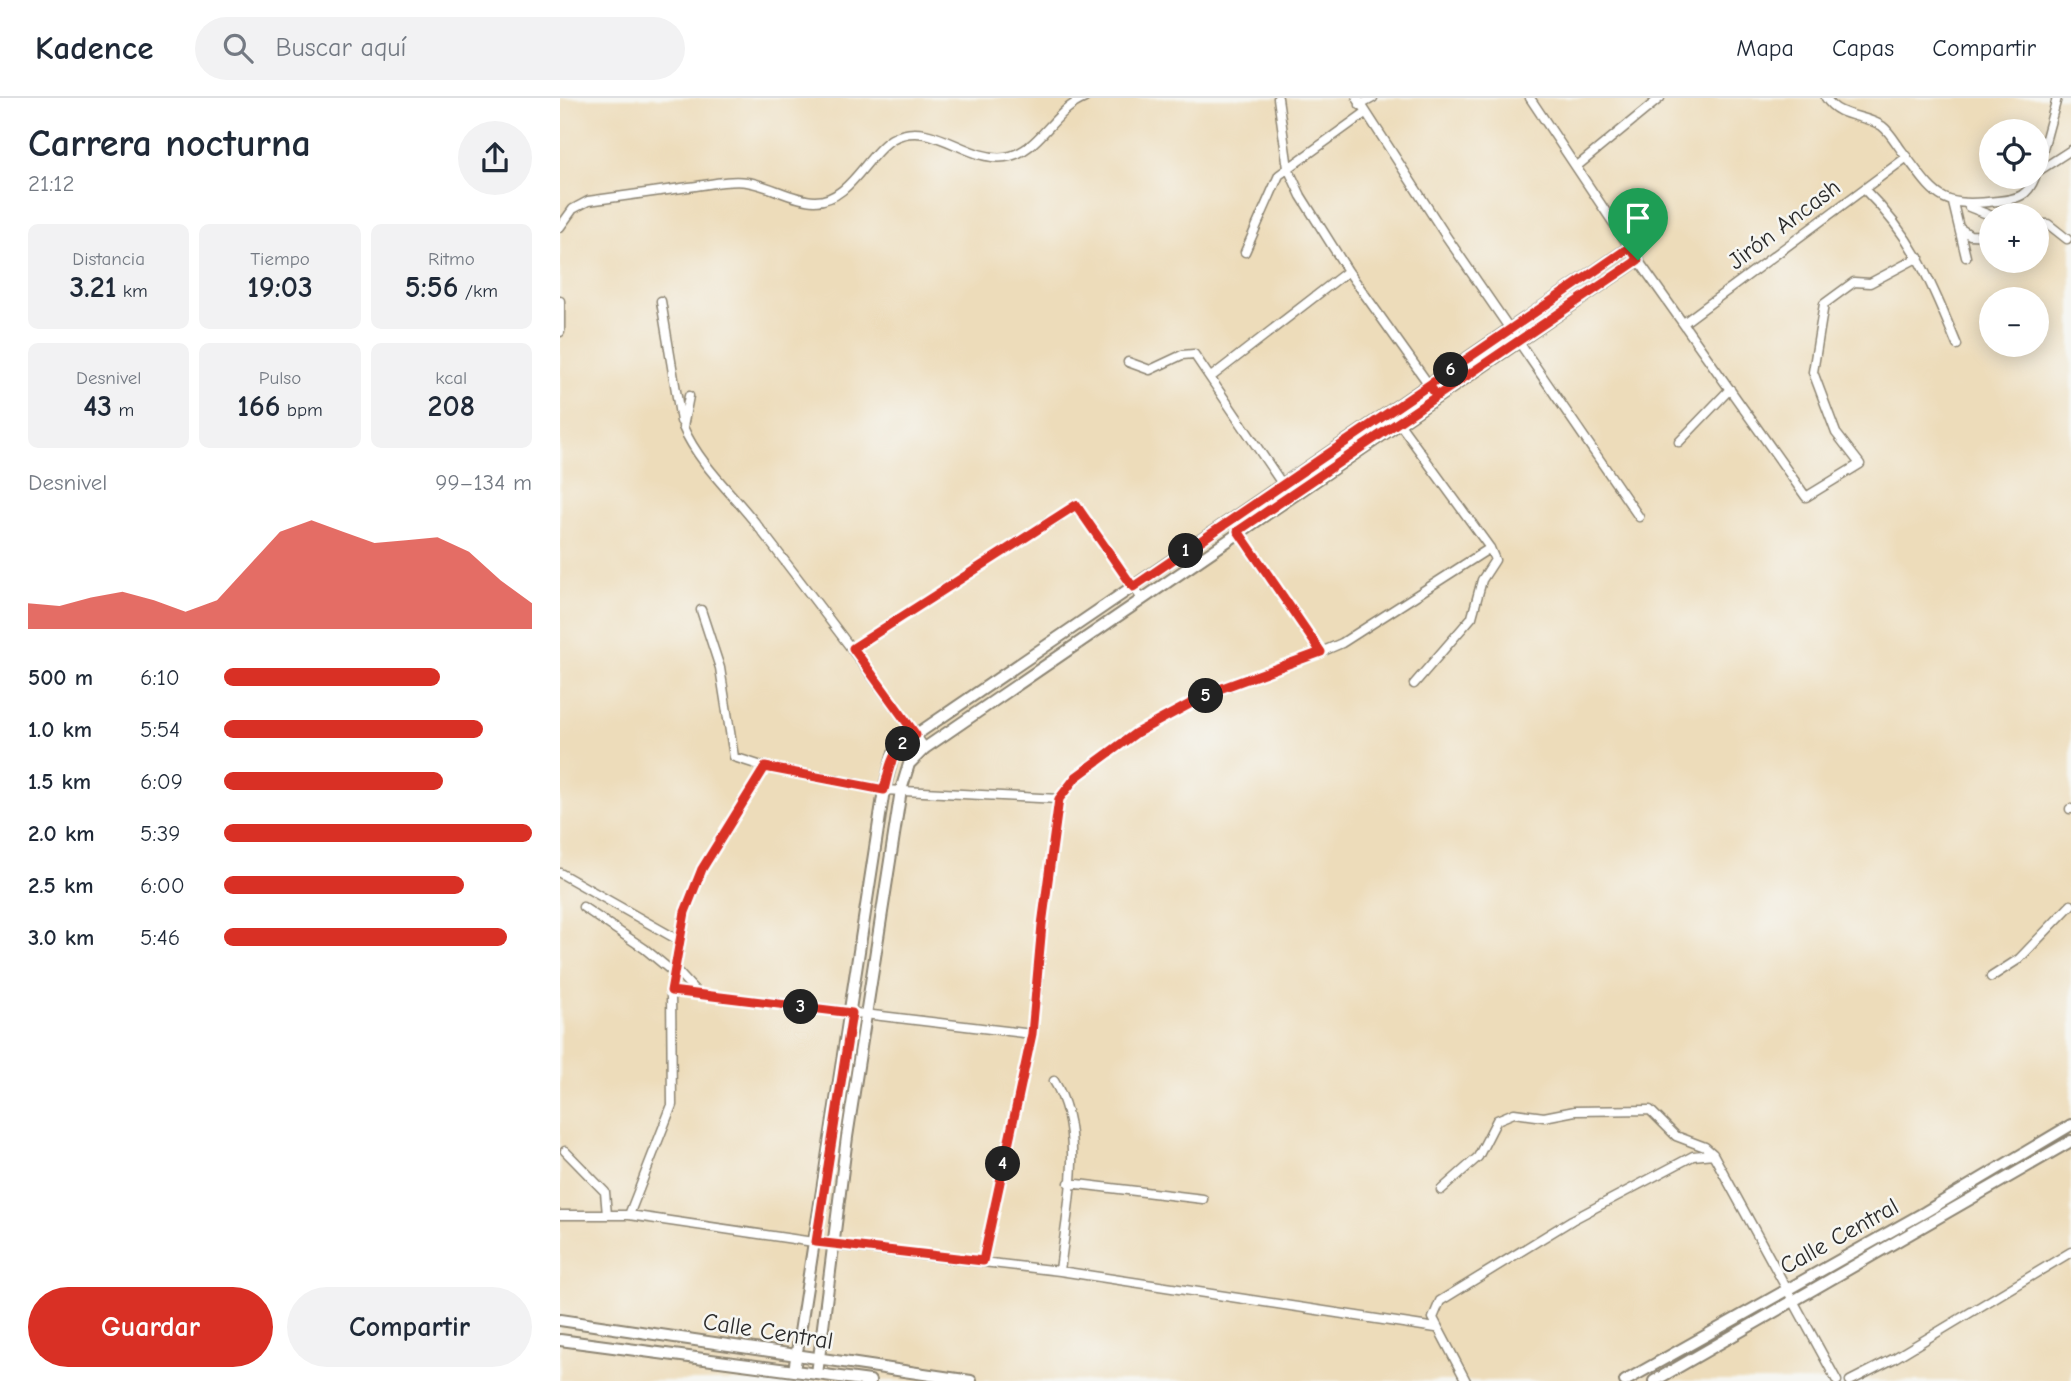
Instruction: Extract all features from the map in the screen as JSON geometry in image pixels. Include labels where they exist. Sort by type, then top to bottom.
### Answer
[{"type":"street","points":[[560,227],[573,209],[589,201],[708,184],[745,181],[814,201],[830,197],[846,186],[892,140],[905,135],[923,133],[967,151],[1006,157],[1027,149],[1048,124],[1085,98]]},
{"type":"street","points":[[1278,98],[1288,168],[1301,196],[1348,271],[1437,396]]},
{"type":"street","points":[[1245,252],[1273,184],[1361,105],[1373,98]]},
{"type":"street","points":[[1530,98],[1638,260],[1685,322],[1803,496],[1809,496],[1859,468],[1859,460],[1836,433],[1813,372],[1824,304],[1854,282],[1870,283],[1919,257]]},
{"type":"street","points":[[1576,167],[1660,98]]},
{"type":"street","points":[[1826,98],[1831,107],[1885,128],[1938,195],[1979,211]]},
{"type":"street","points":[[2049,127],[2057,98]]},
{"type":"street","points":[[1361,105],[1517,342],[1639,517]]},
{"type":"street","points":[[2049,164],[2071,150]]},
{"type":"street","name":"Jirón Ancash","points":[[1685,322],[1907,157]]},
{"type":"street","points":[[1864,189],[1890,214],[1919,257],[1957,345]]},
{"type":"street","points":[[1958,204],[2019,198],[2029,189]]},
{"type":"street","points":[[1958,204],[1966,257]]},
{"type":"street","points":[[2049,225],[2067,239]]},
{"type":"street","points":[[1961,229],[1970,235],[1979,235]]},
{"type":"street","points":[[793,1376],[852,1013],[884,790],[893,755],[898,747],[1630,247]]},
{"type":"street","points":[[817,1374],[865,1014],[901,790],[909,764],[925,748],[1238,531],[1638,260]]},
{"type":"street","points":[[1211,377],[1348,271]]},
{"type":"street","points":[[661,300],[683,427],[697,453],[733,494],[853,648],[925,748]]},
{"type":"street","points":[[560,302],[560,332]]},
{"type":"street","points":[[1128,362],[1150,370],[1189,353],[1199,359],[1291,497]]},
{"type":"street","points":[[1679,442],[1730,388]]},
{"type":"street","points":[[683,427],[689,396]]},
{"type":"street","points":[[1399,423],[1490,548],[1495,561],[1482,580],[1472,617],[1414,684]]},
{"type":"street","points":[[853,648],[1076,505],[1142,599]]},
{"type":"street","points":[[1238,531],[1321,652]]},
{"type":"street","points":[[983,1261],[1032,1034],[1042,925],[1059,799],[1076,777],[1136,733],[1214,691],[1342,643],[1490,548]]},
{"type":"street","points":[[701,610],[722,678],[734,757],[765,767],[884,790],[1059,799]]},
{"type":"street","points":[[629,1215],[672,1105],[671,991],[685,912],[702,869],[765,767]]},
{"type":"street","points":[[560,873],[680,941]]},
{"type":"street","points":[[1991,977],[2020,959],[2071,905]]},
{"type":"street","points":[[583,907],[645,949],[698,994]]},
{"type":"street","points":[[671,991],[1032,1034]]},
{"type":"street","points":[[1054,1082],[1066,1100],[1072,1129],[1060,1271]]},
{"type":"street","points":[[1441,1189],[1478,1157],[1497,1120],[1514,1113],[1544,1116],[1575,1111],[1650,1110],[1676,1136],[1705,1147],[1713,1154],[1837,1381]]},
{"type":"street","name":"Calle Central","points":[[1625,1381],[2071,1125]]},
{"type":"street","name":"Calle Central","points":[[1654,1381],[2071,1141]]},
{"type":"street","points":[[565,1151],[571,1161],[605,1192],[607,1215]]},
{"type":"street","points":[[1466,1381],[1436,1328],[1434,1310],[1440,1301],[1508,1257],[1693,1156],[1713,1154]]},
{"type":"street","points":[[1069,1183],[1203,1199]]},
{"type":"street","points":[[560,1215],[629,1215],[834,1245],[1060,1271],[1436,1328]]},
{"type":"street","points":[[1850,1381],[1893,1359],[2071,1252]]},
{"type":"street","name":"Calle Central","points":[[560,1320],[971,1381]]},
{"type":"street","name":"Calle Central","points":[[560,1340],[705,1357],[793,1376],[817,1374],[870,1381]]},
{"type":"street","points":[[705,1357],[707,1343]]},
{"type":"route","points":[[1638,260],[1437,396],[1429,385],[1133,587],[1076,505],[853,648],[916,735],[898,747],[893,755],[884,790],[765,767],[702,869],[685,912],[671,991],[852,1013],[816,1242],[983,1261],[1032,1034],[1042,925],[1059,799],[1076,777],[1136,733],[1214,691],[1260,677],[1321,652],[1238,531],[1437,396],[1429,385],[1630,247],[1638,260]]}]
